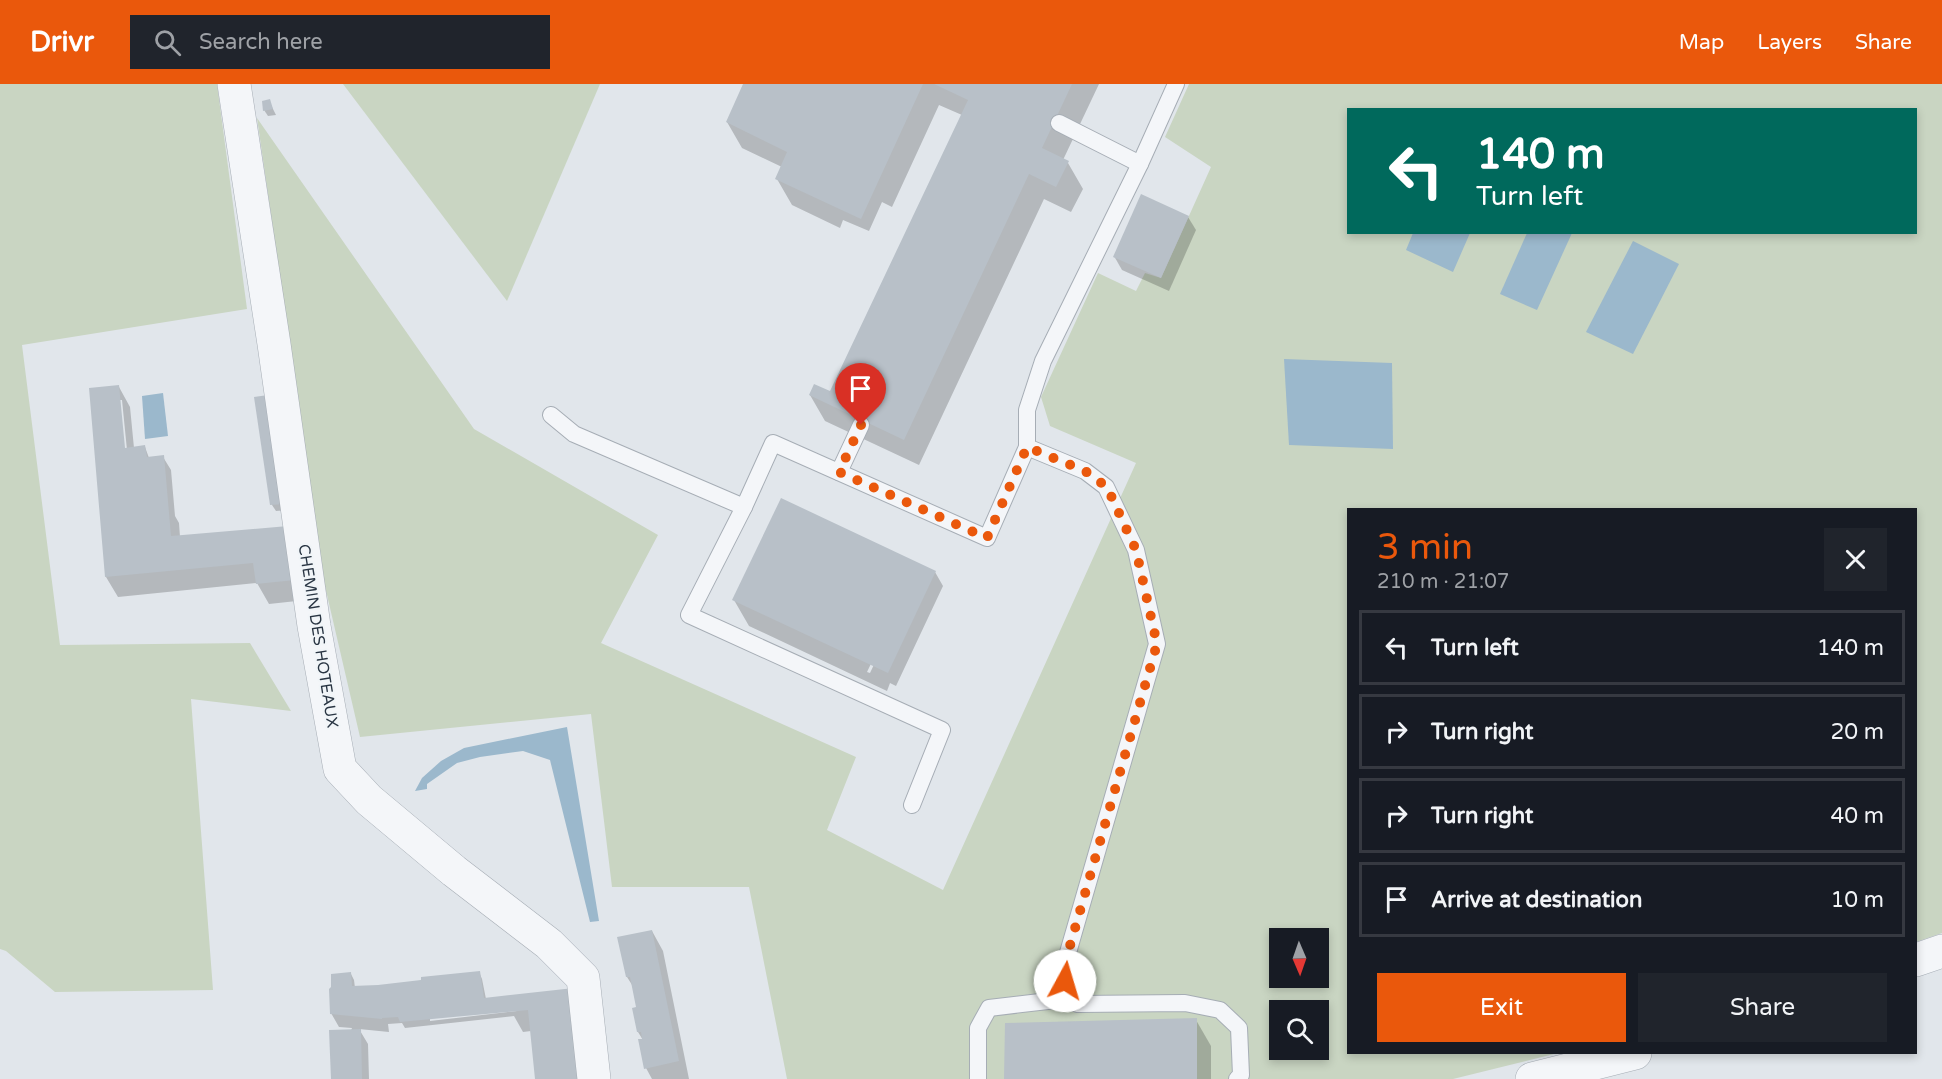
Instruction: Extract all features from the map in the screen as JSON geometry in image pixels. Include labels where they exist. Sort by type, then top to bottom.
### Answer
[{"type":"street","name":"CHEMIN DES HOTEAUX","points":[[234,84],[314,626],[340,769],[369,800],[454,871],[549,944],[583,978],[594,1079]]},
{"type":"street","points":[[1917,960],[1942,951]]},
{"type":"street","points":[[1532,1079],[1631,1054]]},
{"type":"lane","points":[[912,805],[942,730],[689,615],[744,507],[773,443],[987,538],[1027,447],[1027,410],[1043,361],[1140,164],[1176,84]]},
{"type":"lane","points":[[1059,123],[1140,164]]},
{"type":"lane","points":[[551,415],[574,434],[744,507]]},
{"type":"lane","points":[[839,472],[861,425]]},
{"type":"lane","points":[[1027,447],[1085,471],[1107,487],[1136,550],[1157,644],[1065,963],[1065,999]]},
{"type":"lane","points":[[978,1079],[978,1028],[988,1008],[1065,999],[1078,1004],[1185,1003],[1220,1010],[1239,1028],[1241,1075],[1237,1079]]},
{"type":"green space","points":[[0,84],[217,84],[247,309],[22,345],[60,645],[250,643],[291,711],[191,699],[213,990],[55,992],[6,951],[0,949]]},
{"type":"green space","points":[[343,84],[600,84],[507,301]]},
{"type":"green space","points":[[1189,84],[1942,84],[1942,933],[1917,942],[1917,508],[1347,508],[1347,1054],[1554,1054],[1453,1079],[787,1079],[749,887],[612,887],[591,714],[360,737],[324,582],[257,118],[474,429],[658,535],[601,643],[856,757],[827,830],[943,890],[1136,463],[1050,426],[1041,397],[1098,273],[1136,291],[1145,273],[1161,278],[1211,167],[1165,137]]},
{"type":"water","points":[[1412,234],[1470,234],[1453,272],[1406,250]]},
{"type":"water","points":[[1527,234],[1572,234],[1537,310],[1500,294]]},
{"type":"water","points":[[1633,241],[1679,264],[1633,354],[1586,332]]},
{"type":"water","points":[[1284,359],[1392,363],[1393,449],[1289,445]]},
{"type":"water","points":[[163,393],[168,436],[145,439],[142,396]]},
{"type":"water","points":[[567,727],[599,921],[590,922],[550,760],[523,751],[480,757],[457,763],[427,784],[427,789],[415,791],[422,778],[441,761],[464,748]]},
{"type":"building","points":[[743,84],[923,84],[861,219],[775,179],[787,152],[726,122]]},
{"type":"building","points":[[934,84],[1072,84],[1042,148],[1069,161],[1056,187],[1029,174],[904,440],[809,395],[814,384],[830,391],[968,100]]},
{"type":"building","points":[[270,99],[273,109],[263,111],[262,101]]},
{"type":"building","points":[[1141,194],[1189,216],[1161,278],[1113,257]]},
{"type":"building","points":[[119,385],[125,448],[145,445],[147,457],[164,455],[171,536],[288,526],[295,580],[256,584],[253,563],[105,577],[89,388]]},
{"type":"building","points":[[268,395],[285,504],[270,505],[254,397]]},
{"type":"building","points":[[781,498],[936,571],[888,673],[732,600]]},
{"type":"building","points":[[652,930],[679,1061],[644,1069],[638,1039],[642,1039],[641,1032],[637,1032],[632,1008],[636,1007],[630,977],[626,977],[617,937]]},
{"type":"building","points":[[480,971],[484,998],[574,988],[582,1079],[535,1079],[528,1010],[400,1022],[398,1017],[382,1019],[330,1014],[331,974],[351,972],[352,986],[421,980],[421,977]]},
{"type":"building","points":[[1197,1018],[1197,1079],[1004,1079],[1005,1023]]},
{"type":"building","points":[[361,1029],[362,1079],[331,1079],[329,1030]]},
{"type":"route","points":[[861,425],[839,472],[987,538],[1027,447],[1085,471],[1107,487],[1136,550],[1157,644],[1065,963],[1065,981]]}]
